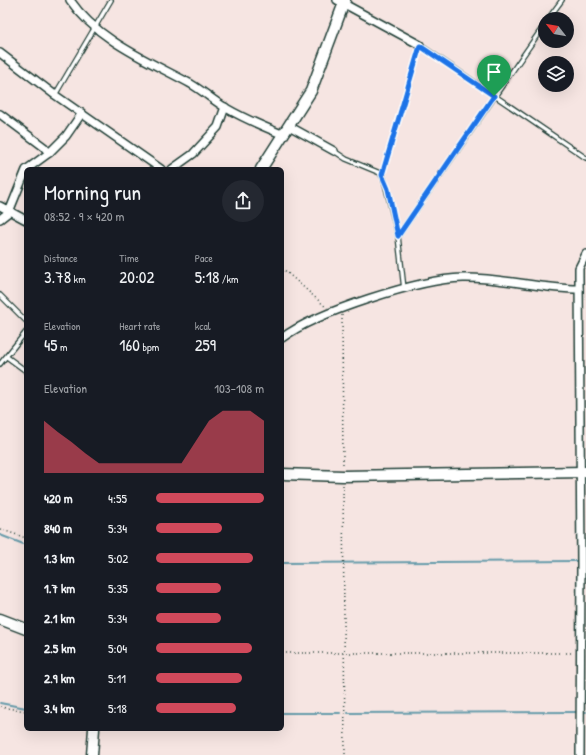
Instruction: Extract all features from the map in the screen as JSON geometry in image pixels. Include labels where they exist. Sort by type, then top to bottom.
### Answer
[{"type":"street","points":[[70,0],[82,15],[96,27],[144,60],[190,84],[250,122],[286,130],[334,151]]},
{"type":"street","points":[[262,167],[311,91],[342,1],[420,46]]},
{"type":"street","points":[[0,52],[55,95],[159,167]]},
{"type":"street","points":[[175,167],[193,154],[218,127],[225,107]]},
{"type":"street","points":[[29,167],[49,153],[66,136],[82,113]]},
{"type":"street","points":[[0,114],[44,147],[49,153]]},
{"type":"street","points":[[0,219],[9,212],[24,174]]},
{"type":"street","points":[[0,206],[24,219]]},
{"type":"street","points":[[580,755],[583,472],[582,288],[579,268],[586,254]]},
{"type":"street","points":[[284,337],[307,323],[331,313],[404,289],[435,281],[462,278],[485,279],[582,288]]},
{"type":"street","points":[[284,474],[343,476],[583,472]]},
{"type":"street","points":[[0,619],[24,628]]},
{"type":"street","points":[[92,755],[94,731]]},
{"type":"lane","points":[[55,95],[111,0]]},
{"type":"lane","points":[[553,12],[562,0]]},
{"type":"lane","points":[[398,236],[538,34]]},
{"type":"lane","points":[[420,46],[586,158]]},
{"type":"lane","points":[[334,151],[346,159],[382,175],[388,189],[398,236],[404,289]]},
{"type":"lane","points":[[0,295],[24,319]]},
{"type":"lane","points":[[0,364],[24,335]]},
{"type":"lane","points":[[7,357],[24,370]]},
{"type":"path","points":[[382,175],[420,46]]},
{"type":"path","points":[[284,270],[322,303],[331,313]]},
{"type":"path","points":[[341,310],[345,755]]},
{"type":"path","points":[[0,529],[24,537]]},
{"type":"path","points":[[284,653],[580,652]]},
{"type":"path","points":[[0,708],[24,711]]},
{"type":"waterway","points":[[0,535],[24,544]]},
{"type":"waterway","points":[[284,563],[579,561]]},
{"type":"waterway","points":[[0,703],[24,708]]},
{"type":"waterway","points":[[348,713],[586,712]]},
{"type":"waterway","points":[[284,713],[340,713]]},
{"type":"route","points":[[420,46],[494,96],[398,236],[388,189],[382,175],[420,46]]}]
